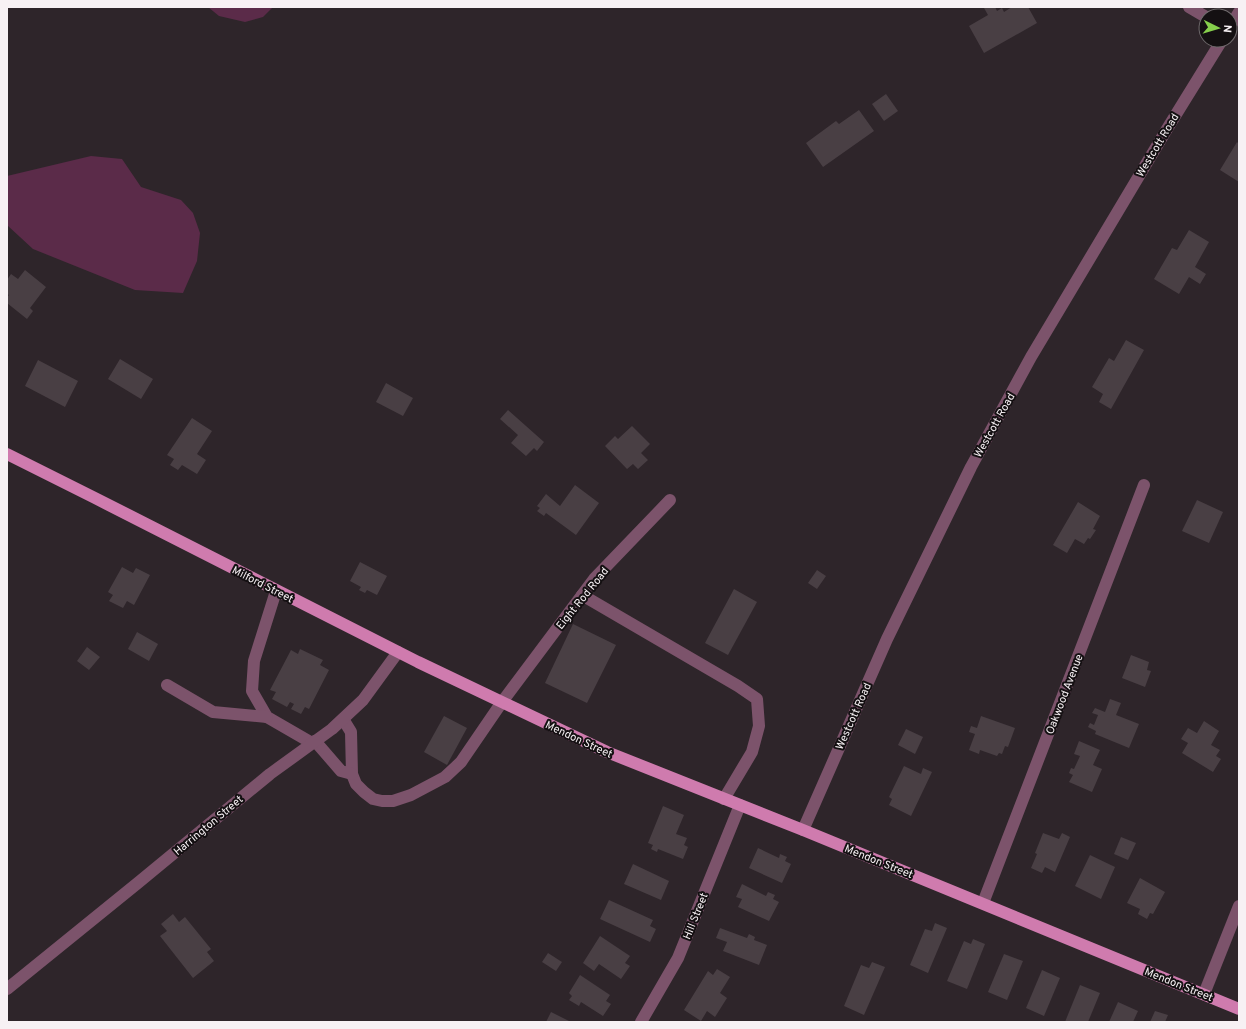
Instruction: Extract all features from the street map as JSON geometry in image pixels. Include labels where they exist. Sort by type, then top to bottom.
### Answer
[{"type":"main road","name":"Milford Street","points":[[7,454],[102,501],[276,591],[520,711]]},
{"type":"main road","name":"Mendon Street","points":[[520,711],[607,752],[984,903],[1239,1009]]},
{"type":"street","points":[[1189,7],[1198,12]]},
{"type":"street","name":"Westcott Road","points":[[803,830],[887,639],[971,467],[1039,343],[1167,128],[1217,48]]},
{"type":"street","name":"Oakwood Avenue","points":[[984,903],[1144,485]]},
{"type":"street","name":"Eight Rod Road","points":[[352,774],[356,784],[364,792],[373,799],[382,801],[393,800],[411,795],[445,777],[461,762],[502,702],[594,579],[670,500]]},
{"type":"street","points":[[267,717],[252,691],[252,684],[254,661],[276,591]]},
{"type":"street","points":[[582,595],[738,686],[757,699],[759,726],[752,752],[724,799]]},
{"type":"street","name":"Harrington Street","points":[[7,989],[270,774],[343,719],[363,700],[398,652]]},
{"type":"street","points":[[167,685],[213,712],[267,717],[314,742],[340,771],[352,774],[351,732],[343,719]]},
{"type":"street","name":"Hill Street","points":[[641,1022],[678,958],[740,805]]},
{"type":"street","points":[[1204,994],[1239,906]]},
{"type":"shaded area","points":[[208,7],[273,7],[263,17],[245,22],[219,16]]},
{"type":"shaded area","points":[[91,156],[122,159],[141,187],[181,200],[193,213],[200,233],[197,261],[183,293],[135,290],[33,249],[7,225],[7,176]]},
{"type":"building","points":[[995,7],[997,11],[1002,8],[1004,12],[1012,7],[1028,7],[1037,23],[984,53],[969,26],[988,15],[984,8]]},
{"type":"building","points":[[886,94],[898,111],[884,121],[872,104]]},
{"type":"building","points":[[859,110],[874,131],[823,167],[806,143],[836,121],[839,124]]},
{"type":"building","points":[[1237,142],[1239,144],[1239,182],[1220,170]]},
{"type":"building","points":[[1189,230],[1209,242],[1195,267],[1206,274],[1200,284],[1189,277],[1179,294],[1154,279],[1172,248],[1177,250]]},
{"type":"building","points":[[25,270],[46,287],[30,308],[33,311],[27,319],[7,303],[7,297],[9,295],[7,294],[7,280],[11,274],[18,279]]},
{"type":"building","points":[[1126,340],[1144,350],[1111,409],[1099,402],[1103,394],[1092,387],[1109,358],[1114,361]]},
{"type":"building","points":[[120,359],[153,379],[141,399],[108,379]]},
{"type":"building","points":[[38,360],[78,381],[65,407],[25,386]]},
{"type":"building","points":[[386,383],[413,398],[403,416],[376,402]]},
{"type":"building","points":[[508,410],[544,442],[537,451],[534,448],[526,456],[511,443],[518,435],[500,419]]},
{"type":"building","points":[[192,418],[212,431],[197,454],[206,460],[197,474],[182,465],[178,470],[170,465],[174,459],[167,455]]},
{"type":"building","points":[[632,426],[650,444],[641,453],[648,460],[638,469],[633,464],[627,469],[605,446],[615,436],[618,439]]},
{"type":"building","points":[[575,485],[599,503],[576,535],[546,513],[544,516],[537,511],[540,508],[537,506],[546,494],[560,506]]},
{"type":"building","points":[[1197,500],[1223,512],[1209,543],[1182,531]]},
{"type":"building","points":[[1078,502],[1100,516],[1093,529],[1096,530],[1090,539],[1088,538],[1084,544],[1075,539],[1067,553],[1053,545]]},
{"type":"building","points":[[360,562],[387,576],[377,595],[367,590],[365,593],[359,590],[361,587],[350,581]]},
{"type":"building","points":[[122,567],[133,573],[136,568],[150,575],[134,605],[127,601],[123,608],[109,601],[113,595],[108,592]]},
{"type":"building","points":[[817,570],[826,576],[817,589],[808,583]]},
{"type":"building","points":[[734,589],[757,602],[728,655],[705,643]]},
{"type":"building","points":[[573,624],[616,645],[587,703],[545,683]]},
{"type":"building","points":[[137,632],[158,644],[149,661],[128,649]]},
{"type":"building","points":[[87,647],[100,657],[89,670],[77,661]]},
{"type":"building","points":[[300,649],[323,660],[320,665],[329,670],[309,709],[305,707],[301,714],[291,709],[294,704],[290,702],[287,707],[272,699],[276,692],[270,690],[291,650],[298,654]]},
{"type":"building","points":[[1131,655],[1149,662],[1147,670],[1151,671],[1145,687],[1122,678]]},
{"type":"building","points":[[1110,699],[1121,703],[1116,715],[1139,724],[1129,748],[1095,734],[1096,731],[1088,727],[1090,723],[1094,725],[1098,715],[1092,713],[1095,708],[1105,712]]},
{"type":"building","points":[[444,716],[467,728],[447,765],[424,752]]},
{"type":"building","points":[[981,716],[1015,728],[1008,747],[1005,746],[1002,754],[999,753],[997,756],[980,750],[979,754],[969,750],[975,734],[969,732],[971,726],[977,728]]},
{"type":"building","points":[[1204,721],[1219,731],[1211,745],[1220,750],[1216,756],[1221,759],[1213,772],[1182,753],[1188,743],[1181,739],[1188,728],[1197,733]]},
{"type":"building","points":[[906,729],[923,737],[915,754],[898,745]]},
{"type":"building","points":[[1079,741],[1100,750],[1093,765],[1102,769],[1092,792],[1069,782],[1073,775],[1069,773],[1071,768],[1074,769],[1080,756],[1074,754]]},
{"type":"building","points":[[904,766],[921,774],[923,768],[932,772],[911,816],[889,805],[892,799],[889,797]]},
{"type":"building","points":[[663,806],[684,815],[676,834],[687,838],[684,845],[688,847],[683,859],[658,849],[657,852],[651,849],[653,845],[648,843]]},
{"type":"building","points":[[1043,833],[1059,839],[1062,833],[1070,837],[1055,872],[1045,867],[1042,873],[1031,868]]},
{"type":"building","points":[[1121,837],[1136,843],[1128,860],[1114,854]]},
{"type":"building","points":[[758,848],[779,858],[780,854],[787,857],[785,861],[791,864],[782,883],[749,868]]},
{"type":"building","points":[[1090,855],[1115,867],[1101,899],[1075,886]]},
{"type":"building","points":[[633,864],[669,881],[661,900],[624,884]]},
{"type":"building","points":[[1140,878],[1165,892],[1153,914],[1150,913],[1147,919],[1138,914],[1140,909],[1127,903]]},
{"type":"building","points":[[742,884],[766,896],[768,892],[775,895],[773,899],[779,902],[769,921],[738,907],[742,899],[736,897]]},
{"type":"building","points":[[609,900],[653,920],[650,926],[656,929],[650,942],[600,919]]},
{"type":"building","points":[[173,914],[179,922],[185,917],[211,949],[207,952],[214,961],[193,978],[160,936],[167,931],[161,924]]},
{"type":"building","points":[[935,923],[947,928],[928,973],[910,965],[925,929],[932,931]]},
{"type":"building","points":[[720,928],[747,938],[749,934],[755,937],[754,940],[767,945],[759,965],[723,951],[727,942],[716,938]]},
{"type":"building","points":[[600,936],[630,956],[625,963],[630,966],[621,979],[599,964],[594,971],[583,963]]},
{"type":"building","points":[[973,939],[985,944],[967,989],[947,981],[964,941],[971,944]]},
{"type":"building","points":[[548,953],[562,962],[556,971],[542,962]]},
{"type":"building","points":[[1004,954],[1023,961],[1007,1000],[988,992]]},
{"type":"building","points":[[872,962],[885,967],[864,1015],[844,1006],[861,965],[869,968]]},
{"type":"building","points":[[717,969],[730,977],[720,993],[727,998],[715,1017],[707,1011],[701,1021],[684,1010],[708,971],[713,975]]},
{"type":"building","points":[[1042,970],[1060,978],[1044,1016],[1026,1008]]},
{"type":"building","points":[[580,975],[610,995],[606,1001],[611,1004],[603,1016],[581,1002],[579,1006],[569,1000],[572,996],[569,993]]},
{"type":"building","points":[[1080,985],[1100,993],[1088,1022],[1065,1022]]},
{"type":"building","points":[[1118,1002],[1138,1011],[1133,1022],[1109,1022]]},
{"type":"building","points":[[1155,1011],[1168,1015],[1165,1022],[1150,1022]]},
{"type":"building","points":[[551,1012],[571,1022],[546,1022]]}]
